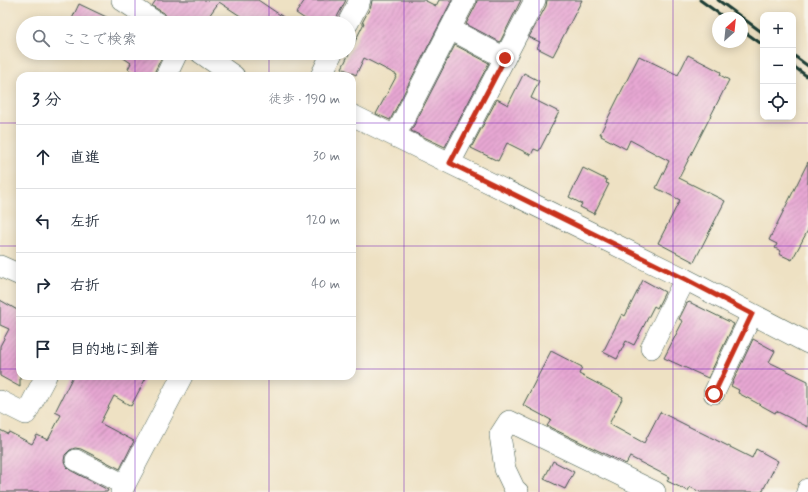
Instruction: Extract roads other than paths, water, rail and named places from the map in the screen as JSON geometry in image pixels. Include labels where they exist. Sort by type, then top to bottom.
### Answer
[{"type":"street","points":[[122,0],[146,16]]},
{"type":"street","points":[[352,16],[360,0]]},
{"type":"street","points":[[395,136],[465,0]]},
{"type":"street","points":[[450,163],[535,0]]},
{"type":"street","points":[[450,30],[505,58]]},
{"type":"street","points":[[168,72],[174,60]]},
{"type":"street","points":[[211,60],[228,72]]},
{"type":"street","points":[[323,72],[329,60]]},
{"type":"street","points":[[356,117],[685,279],[808,343]]},
{"type":"street","points":[[0,266],[16,273]]},
{"type":"street","points":[[651,348],[685,279]]},
{"type":"street","points":[[714,394],[752,314]]},
{"type":"street","points":[[0,401],[26,414],[44,380]]},
{"type":"street","points":[[76,460],[123,489],[180,380]]},
{"type":"street","points":[[518,492],[515,490],[505,469],[500,435],[509,421],[655,492]]},
{"type":"railway","points":[[700,0],[717,12]]},
{"type":"railway","points":[[718,0],[760,31]]},
{"type":"railway","points":[[748,34],[760,43]]},
{"type":"railway","points":[[796,57],[808,66]]},
{"type":"railway","points":[[796,68],[808,77]]}]
